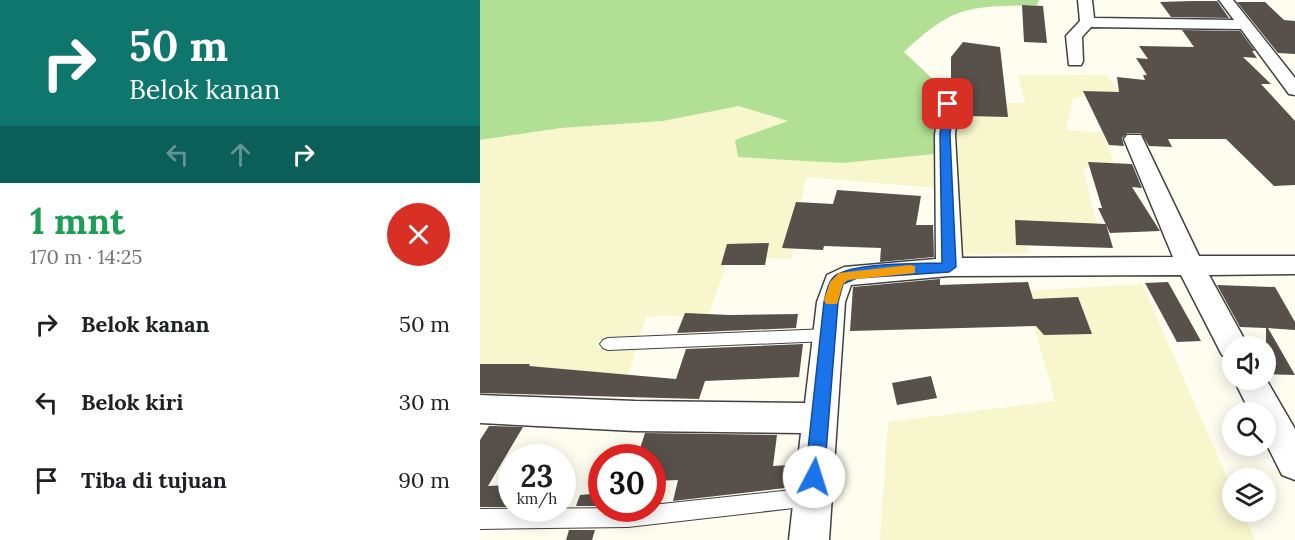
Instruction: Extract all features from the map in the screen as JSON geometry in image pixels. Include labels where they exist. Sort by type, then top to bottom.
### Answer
[{"type":"street","points":[[1075,61],[1074,36],[1087,22],[1085,0]]},
{"type":"street","points":[[1226,0],[1295,90]]},
{"type":"street","points":[[1087,22],[1245,25]]},
{"type":"street","points":[[948,104],[945,135],[949,267]]},
{"type":"street","points":[[1134,139],[1190,266],[1227,336]]},
{"type":"street","points":[[809,540],[828,335],[834,290],[837,282],[844,276],[949,267],[1295,265]]},
{"type":"street","points":[[1255,390],[1295,463]]},
{"type":"street","points":[[480,409],[635,416],[819,418]]},
{"type":"lane","points":[[608,344],[828,335]]},
{"type":"lane","points":[[480,519],[628,517],[813,496]]},
{"type":"green space","points":[[480,0],[1039,0],[1037,5],[995,6],[964,11],[937,25],[904,52],[938,84],[965,119],[944,153],[842,163],[738,157],[735,140],[788,121],[739,106],[663,121],[561,128],[480,140]]},
{"type":"green space","points":[[1017,75],[1106,75],[1121,94],[1073,98],[1066,130],[1103,133],[1115,166],[1083,169],[1098,228],[1021,223],[1029,253],[958,255],[935,188],[806,177],[791,259],[729,257],[709,314],[646,317],[626,382],[480,388],[480,140],[561,128],[663,121],[739,106],[789,121],[735,140],[953,103],[1025,103]]},
{"type":"green space","points":[[1142,284],[1223,468],[1222,522],[1247,522],[1255,540],[880,540],[888,422],[1055,401],[1024,291]]},
{"type":"building","points":[[1217,1],[1229,18],[1171,17],[1160,2]]},
{"type":"building","points":[[1237,2],[1265,2],[1284,20],[1295,21],[1295,54],[1278,53]]},
{"type":"building","points":[[1022,5],[1043,6],[1047,43],[1024,42]]},
{"type":"building","points":[[1182,30],[1240,31],[1255,51],[1252,51],[1257,58],[1243,57],[1271,84],[1261,84],[1295,121],[1295,185],[1274,186],[1226,139],[1168,139],[1172,147],[1149,146],[1141,133],[1127,133],[1122,138],[1124,146],[1109,145],[1083,91],[1119,92],[1117,77],[1145,80],[1143,75],[1147,75],[1136,58],[1148,59],[1139,46],[1194,47]]},
{"type":"building","points":[[963,42],[1000,47],[1008,117],[968,116],[967,107],[959,106],[958,102],[951,97],[951,57]]},
{"type":"building","points":[[1088,162],[1132,164],[1142,188],[1132,187],[1160,231],[1110,233],[1098,208],[1102,208]]},
{"type":"building","points":[[837,190],[921,196],[916,225],[933,225],[934,257],[880,262],[881,248],[824,246],[823,250],[782,248],[796,202],[833,204]]},
{"type":"building","points":[[1015,220],[1106,224],[1113,248],[1016,245]]},
{"type":"building","points":[[769,243],[765,265],[721,265],[727,244]]},
{"type":"building","points":[[940,279],[940,285],[1028,282],[1033,299],[1078,297],[1092,334],[1044,335],[1036,326],[850,331],[853,287]]},
{"type":"building","points":[[1168,282],[1201,341],[1177,342],[1145,283]]},
{"type":"building","points":[[1217,285],[1275,287],[1295,322],[1295,330],[1268,328],[1273,336],[1266,336],[1266,328],[1240,327]]},
{"type":"building","points":[[685,313],[798,314],[796,328],[677,333]]},
{"type":"building","points":[[1276,342],[1295,375],[1276,374]]},
{"type":"building","points":[[803,344],[799,377],[705,381],[699,399],[480,393],[480,364],[530,364],[529,366],[676,379],[686,349]]},
{"type":"building","points":[[931,376],[937,398],[897,405],[892,383]]},
{"type":"building","points":[[489,426],[523,427],[513,444],[498,444],[498,469],[488,486],[498,486],[498,507],[480,507],[480,440]]},
{"type":"building","points":[[645,433],[777,435],[773,466],[789,465],[785,488],[673,501],[678,480],[666,480],[666,444],[641,444]]},
{"type":"building","points":[[588,494],[588,506],[576,506],[580,495]]},
{"type":"building","points":[[569,530],[595,530],[592,540],[566,540]]},
{"type":"slow traffic","points":[[831,300],[837,282],[844,276],[857,273],[910,270]]},
{"type":"route","points":[[814,477],[831,302],[837,282],[844,276],[857,273],[949,267],[945,135],[948,104]]}]
